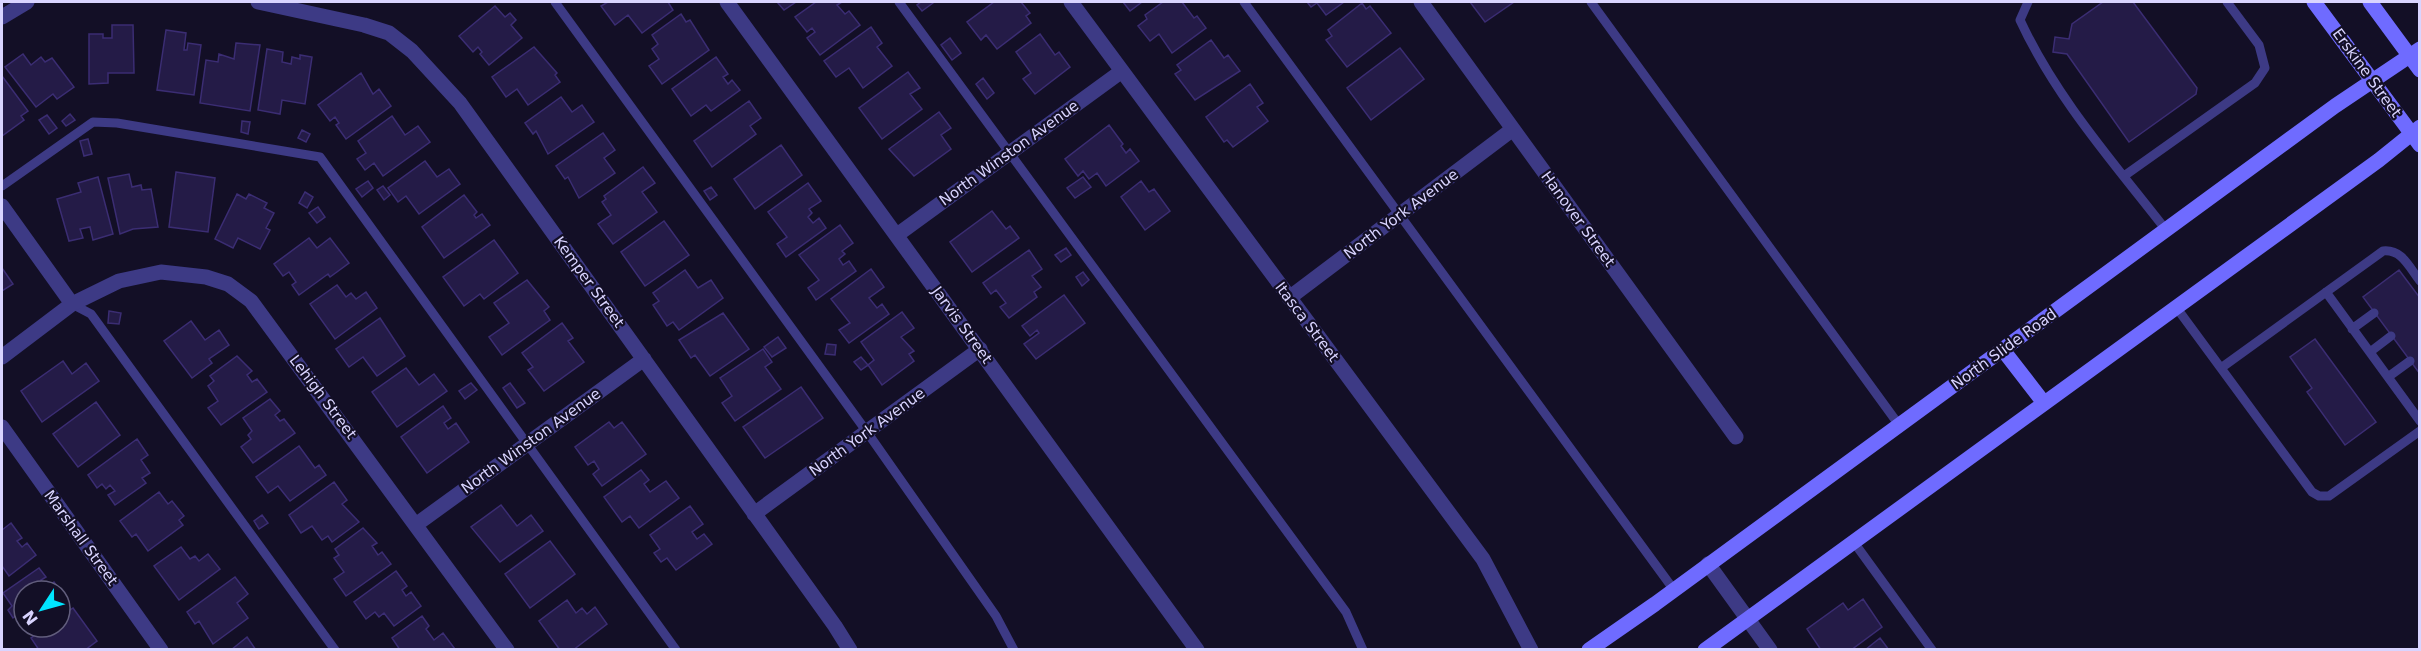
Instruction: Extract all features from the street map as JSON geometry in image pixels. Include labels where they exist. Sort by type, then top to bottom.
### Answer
[{"type":"main road","name":"Erskine Street","points":[[2314,2],[2372,81],[2417,136]]},
{"type":"main road","points":[[2370,2],[2414,52],[2420,70]]},
{"type":"main road","name":"North Slide Road","points":[[1589,650],[2414,52]]},
{"type":"main road","points":[[1705,650],[2176,307],[2417,136]]},
{"type":"main road","points":[[2003,350],[2044,403]]},
{"type":"street","points":[[2,17],[27,2]]},
{"type":"street","name":"Kemper Street","points":[[261,2],[364,25],[389,33],[412,51],[460,103],[850,650]]},
{"type":"street","name":"Jarvis Street","points":[[727,2],[1197,650]]},
{"type":"street","name":"Itasca Street","points":[[1071,2],[1483,559],[1531,650]]},
{"type":"street","name":"Hanover Street","points":[[1421,2],[1736,437]]},
{"type":"street","name":"North Winston Avenue","points":[[897,235],[1122,71]]},
{"type":"street","name":"North York Avenue","points":[[1289,298],[1514,129]]},
{"type":"street","points":[[2,206],[72,304],[2,357]]},
{"type":"street","name":"Lehigh Street","points":[[72,304],[119,281],[161,272],[206,277],[228,284],[251,301],[417,524],[507,650]]},
{"type":"street","name":"North York Avenue","points":[[754,514],[980,349]]},
{"type":"street","name":"North Winston Avenue","points":[[417,524],[644,359]]},
{"type":"street","name":"Marshall Street","points":[[2,427],[161,650]]},
{"type":"street","points":[[1708,564],[1770,650]]},
{"type":"lane","points":[[555,2],[867,432],[996,616],[1014,650]]},
{"type":"lane","points":[[899,2],[1346,612],[1363,650]]},
{"type":"lane","points":[[1244,2],[1674,590]]},
{"type":"lane","points":[[1591,2],[1899,425]]},
{"type":"lane","points":[[2028,2],[2020,20],[2033,48],[2067,102],[2166,230]]},
{"type":"lane","points":[[2124,176],[2255,83],[2265,68],[2259,45],[2227,2]]},
{"type":"lane","points":[[2,186],[93,123],[117,123],[320,157],[529,443],[676,650]]},
{"type":"lane","points":[[2221,368],[2383,251],[2392,250],[2400,254],[2416,282]]},
{"type":"lane","points":[[2326,292],[2420,421]]},
{"type":"lane","points":[[72,304],[91,314],[335,650]]},
{"type":"lane","points":[[2176,307],[2312,492],[2319,496],[2329,496],[2420,431]]},
{"type":"lane","points":[[2352,329],[2374,313]]},
{"type":"lane","points":[[2370,352],[2391,336]]},
{"type":"lane","points":[[2388,377],[2410,361]]},
{"type":"lane","points":[[1853,541],[1932,650]]},
{"type":"building","points":[[608,2],[668,2],[673,10],[642,33],[628,15],[615,25],[601,6]]},
{"type":"building","points":[[777,2],[796,2],[784,10]]},
{"type":"building","points":[[816,2],[842,2],[837,5],[845,14],[849,11],[860,25],[820,55],[807,38],[815,32],[812,28],[807,32],[795,17]]},
{"type":"building","points":[[921,2],[933,3],[922,11],[917,5]]},
{"type":"building","points":[[994,2],[1021,2],[1030,13],[1026,16],[1031,23],[997,49],[986,35],[981,40],[967,22]]},
{"type":"building","points":[[1123,2],[1142,2],[1130,11]]},
{"type":"building","points":[[1163,2],[1182,2],[1194,18],[1197,16],[1206,28],[1172,53],[1159,34],[1150,41],[1138,26],[1147,19],[1145,15]]},
{"type":"building","points":[[1307,2],[1344,2],[1326,15],[1317,3],[1311,7]]},
{"type":"building","points":[[1470,2],[1514,2],[1485,22]]},
{"type":"building","points":[[2103,2],[2133,2],[2197,88],[2196,94],[2129,142],[2067,54],[2053,52],[2055,37],[2069,39],[2072,24]]},
{"type":"building","points":[[1362,3],[1366,9],[1370,6],[1391,33],[1347,67],[1326,40],[1332,36],[1328,30]]},
{"type":"building","points":[[495,6],[505,17],[510,13],[516,20],[511,25],[522,38],[489,65],[480,54],[482,52],[478,47],[473,52],[459,36]]},
{"type":"building","points":[[681,14],[686,22],[690,20],[709,50],[662,84],[649,66],[659,59],[652,49],[658,44],[652,35]]},
{"type":"building","points":[[112,25],[133,25],[134,73],[108,73],[108,83],[89,84],[89,34],[103,34],[103,38],[112,38]]},
{"type":"building","points":[[871,27],[882,43],[877,47],[892,66],[863,88],[849,68],[836,77],[824,61]]},
{"type":"building","points":[[166,30],[186,33],[184,50],[187,50],[188,43],[201,45],[194,95],[157,90]]},
{"type":"building","points":[[1040,34],[1055,55],[1059,52],[1070,67],[1035,94],[1023,79],[1031,73],[1016,52]]},
{"type":"building","points":[[950,38],[961,53],[952,60],[941,45]]},
{"type":"building","points":[[1211,40],[1224,58],[1228,55],[1240,71],[1195,100],[1175,74],[1181,70],[1177,65]]},
{"type":"building","points":[[236,43],[260,45],[250,111],[200,103],[206,60],[218,62],[219,54],[234,59]]},
{"type":"building","points":[[534,47],[557,73],[555,75],[560,82],[528,105],[517,89],[506,97],[492,77]]},
{"type":"building","points":[[1400,48],[1424,79],[1371,120],[1347,88]]},
{"type":"building","points":[[267,49],[283,52],[282,62],[291,64],[292,57],[300,59],[300,55],[312,57],[305,104],[282,100],[280,114],[258,110]]},
{"type":"building","points":[[23,54],[31,65],[41,57],[45,62],[52,58],[74,87],[57,99],[53,94],[36,107],[5,67]]},
{"type":"building","points":[[716,57],[728,74],[723,77],[728,84],[732,80],[740,90],[711,111],[706,105],[691,116],[672,89]]},
{"type":"building","points":[[908,72],[920,88],[910,94],[922,109],[882,139],[859,108]]},
{"type":"building","points":[[361,73],[373,94],[379,89],[391,106],[346,139],[336,125],[339,123],[335,117],[330,121],[318,105]]},
{"type":"building","points":[[2,76],[28,111],[21,116],[24,120],[2,136]]},
{"type":"building","points":[[983,78],[994,93],[987,99],[976,84]]},
{"type":"building","points":[[1250,84],[1263,103],[1257,107],[1268,121],[1233,147],[1227,140],[1224,142],[1206,117]]},
{"type":"building","points":[[561,97],[572,112],[582,105],[594,122],[548,154],[536,131],[533,134],[525,123]]},
{"type":"building","points":[[749,101],[761,118],[750,126],[756,134],[712,167],[694,141]]},
{"type":"building","points":[[939,112],[951,128],[941,135],[951,149],[914,176],[889,149]]},
{"type":"building","points":[[70,114],[75,120],[66,126],[62,121]]},
{"type":"building","points":[[47,115],[57,128],[49,134],[39,120]]},
{"type":"building","points":[[392,116],[405,135],[418,126],[430,142],[383,176],[374,163],[365,170],[357,159],[366,153],[358,141]]},
{"type":"building","points":[[242,121],[250,122],[248,134],[241,132]]},
{"type":"building","points":[[1109,125],[1123,144],[1121,146],[1126,153],[1130,149],[1139,161],[1106,186],[1097,173],[1089,179],[1083,171],[1078,176],[1065,159]]},
{"type":"building","points":[[302,130],[310,134],[306,142],[298,138]]},
{"type":"building","points":[[603,133],[615,150],[604,158],[615,173],[579,198],[568,177],[565,179],[556,166]]},
{"type":"building","points":[[88,139],[92,154],[84,156],[80,141]]},
{"type":"building","points":[[781,145],[802,175],[755,209],[734,179]]},
{"type":"building","points":[[425,161],[437,177],[449,169],[460,184],[419,214],[406,196],[398,202],[388,188]]},
{"type":"building","points":[[643,167],[655,183],[642,192],[657,212],[613,244],[598,224],[611,215],[602,202],[606,199],[604,196]]},
{"type":"building","points":[[176,172],[215,178],[208,232],[169,227]]},
{"type":"building","points":[[129,174],[132,187],[141,185],[142,190],[151,189],[158,227],[133,229],[120,234],[108,178]]},
{"type":"building","points":[[98,177],[113,234],[93,240],[90,227],[80,229],[83,238],[69,241],[57,199],[81,192],[78,183]]},
{"type":"building","points":[[1083,177],[1091,187],[1075,198],[1067,188]]},
{"type":"building","points":[[368,181],[373,188],[362,197],[356,189]]},
{"type":"building","points":[[1141,181],[1149,192],[1154,189],[1170,211],[1145,230],[1121,197]]},
{"type":"building","points":[[808,183],[821,201],[809,209],[812,213],[808,217],[813,223],[819,218],[826,228],[786,257],[777,244],[787,237],[768,212]]},
{"type":"building","points":[[383,186],[390,195],[384,200],[377,190]]},
{"type":"building","points":[[711,187],[717,195],[710,200],[704,191]]},
{"type":"building","points":[[305,192],[313,197],[307,208],[299,203]]},
{"type":"building","points":[[237,194],[246,199],[249,194],[267,203],[264,208],[274,213],[266,228],[270,230],[260,249],[238,238],[233,248],[215,239]]},
{"type":"building","points":[[464,195],[477,212],[474,215],[476,218],[482,214],[490,225],[444,258],[422,227]]},
{"type":"building","points":[[318,207],[325,217],[317,223],[309,213]]},
{"type":"building","points":[[992,211],[1006,229],[1010,226],[1019,238],[972,272],[950,242]]},
{"type":"building","points":[[664,221],[689,255],[645,286],[621,252]]},
{"type":"building","points":[[840,225],[853,243],[842,251],[845,254],[839,259],[843,265],[849,261],[856,271],[816,300],[808,288],[819,280],[799,255]]},
{"type":"building","points":[[309,238],[317,248],[330,238],[349,263],[330,277],[328,274],[299,295],[292,285],[296,282],[289,272],[283,276],[274,264]]},
{"type":"building","points":[[494,240],[518,273],[484,299],[480,294],[464,306],[443,277]]},
{"type":"building","points":[[1066,248],[1071,255],[1061,262],[1055,255]]},
{"type":"building","points":[[1029,250],[1042,269],[1032,276],[1041,287],[1034,292],[1037,297],[1009,318],[1000,307],[1006,303],[996,290],[991,294],[983,283]]},
{"type":"building","points":[[2,268],[13,284],[2,291]]},
{"type":"building","points":[[871,269],[884,287],[869,298],[877,308],[882,304],[889,314],[849,343],[839,330],[850,323],[831,299]]},
{"type":"building","points":[[685,270],[698,288],[711,280],[723,298],[679,330],[673,322],[667,326],[653,305],[659,301],[653,293]]},
{"type":"building","points":[[2399,270],[2420,298],[2420,374],[2363,297]]},
{"type":"building","points":[[1083,272],[1089,280],[1082,286],[1076,277]]},
{"type":"building","points":[[527,280],[549,307],[544,311],[550,320],[502,355],[489,337],[509,323],[494,303]]},
{"type":"building","points":[[337,285],[346,297],[351,293],[356,299],[366,292],[377,308],[335,339],[310,304]]},
{"type":"building","points":[[1064,295],[1085,323],[1036,359],[1024,344],[1039,333],[1037,330],[1030,336],[1022,326]]},
{"type":"building","points":[[109,311],[121,313],[119,324],[108,323]]},
{"type":"building","points":[[902,312],[914,328],[901,337],[914,351],[909,354],[914,361],[882,385],[868,365],[874,360],[861,342]]},
{"type":"building","points":[[723,313],[749,349],[710,376],[695,355],[691,358],[679,340]]},
{"type":"building","points":[[380,318],[405,356],[377,376],[363,357],[349,367],[336,349]]},
{"type":"building","points":[[191,321],[205,340],[219,330],[229,345],[209,359],[212,363],[192,378],[164,341]]},
{"type":"building","points":[[562,323],[573,338],[568,341],[584,362],[544,391],[528,370],[533,367],[522,353]]},
{"type":"building","points":[[778,337],[786,348],[772,357],[764,347]]},
{"type":"building","points":[[2315,339],[2376,422],[2345,445],[2307,392],[2312,388],[2290,357]]},
{"type":"building","points":[[827,344],[836,345],[835,355],[825,354]]},
{"type":"building","points":[[763,349],[772,362],[765,367],[781,389],[735,421],[722,403],[732,396],[720,378]]},
{"type":"building","points":[[237,356],[252,371],[247,375],[252,382],[257,379],[267,392],[221,425],[208,408],[218,401],[208,386],[214,381],[210,376]]},
{"type":"building","points":[[861,357],[868,365],[861,370],[854,362]]},
{"type":"building","points":[[63,361],[72,374],[86,363],[99,381],[42,422],[21,391]]},
{"type":"building","points":[[406,368],[419,385],[434,374],[447,391],[397,427],[372,392]]},
{"type":"building","points":[[471,383],[477,390],[465,399],[459,391]]},
{"type":"building","points":[[510,383],[525,403],[517,408],[503,388]]},
{"type":"building","points":[[801,387],[823,418],[765,458],[743,427]]},
{"type":"building","points":[[270,399],[280,411],[275,415],[280,421],[284,419],[295,433],[253,463],[241,447],[251,439],[248,435],[252,431],[243,418]]},
{"type":"building","points":[[96,402],[120,435],[78,467],[53,434]]},
{"type":"building","points":[[443,406],[451,418],[444,423],[448,429],[456,423],[469,442],[427,473],[401,437]]},
{"type":"building","points":[[609,422],[614,428],[622,422],[646,454],[602,486],[593,474],[599,469],[594,461],[588,465],[575,447]]},
{"type":"building","points":[[137,439],[148,455],[141,460],[150,473],[142,478],[146,483],[115,505],[108,495],[115,491],[110,485],[106,489],[102,484],[97,488],[88,475]]},
{"type":"building","points":[[299,446],[315,468],[319,465],[326,475],[290,501],[278,486],[268,493],[256,477]]},
{"type":"building","points":[[641,470],[649,480],[644,484],[650,492],[666,481],[679,498],[639,528],[630,516],[622,522],[604,497]]},
{"type":"building","points":[[334,482],[347,500],[342,504],[359,522],[332,542],[328,536],[322,540],[312,526],[301,533],[289,515]]},
{"type":"building","points":[[159,492],[168,504],[172,501],[184,516],[179,520],[183,525],[148,551],[136,534],[132,537],[120,521]]},
{"type":"building","points":[[501,505],[517,526],[531,515],[543,531],[500,562],[471,527]]},
{"type":"building","points":[[690,506],[703,524],[692,532],[697,539],[704,534],[712,544],[676,570],[667,558],[661,562],[654,553],[660,549],[650,535]]},
{"type":"building","points":[[262,515],[268,523],[259,529],[254,521]]},
{"type":"building","points":[[11,523],[22,538],[17,541],[22,547],[27,543],[36,555],[9,576],[2,566],[2,530]]},
{"type":"building","points":[[363,528],[377,543],[372,546],[378,555],[382,552],[391,564],[346,596],[334,579],[344,572],[334,558],[339,555],[335,549]]},
{"type":"building","points":[[550,541],[575,574],[530,608],[505,574]]},
{"type":"building","points":[[181,547],[190,559],[195,556],[199,561],[208,554],[220,569],[179,600],[154,566]]},
{"type":"building","points":[[39,568],[46,577],[43,579],[23,579]]},
{"type":"building","points":[[396,571],[407,586],[402,590],[406,596],[411,592],[421,606],[394,626],[384,613],[379,617],[375,612],[366,619],[354,602]]},
{"type":"building","points":[[235,577],[248,594],[237,603],[248,618],[213,644],[199,621],[195,624],[187,612]]},
{"type":"building","points":[[12,587],[12,606],[3,593]]},
{"type":"building","points":[[1863,599],[1882,627],[1851,650],[1821,650],[1807,629],[1843,603],[1848,610]]},
{"type":"building","points":[[567,600],[576,613],[582,608],[587,614],[595,607],[607,624],[573,650],[560,650],[539,621]]},
{"type":"building","points":[[72,609],[97,641],[85,650],[39,650],[32,639],[72,639]]},
{"type":"building","points":[[422,616],[429,626],[426,629],[434,640],[443,633],[455,649],[400,650],[392,638]]},
{"type":"building","points":[[247,637],[256,650],[231,650]]},
{"type":"building","points":[[1880,638],[1889,650],[1865,650]]}]
